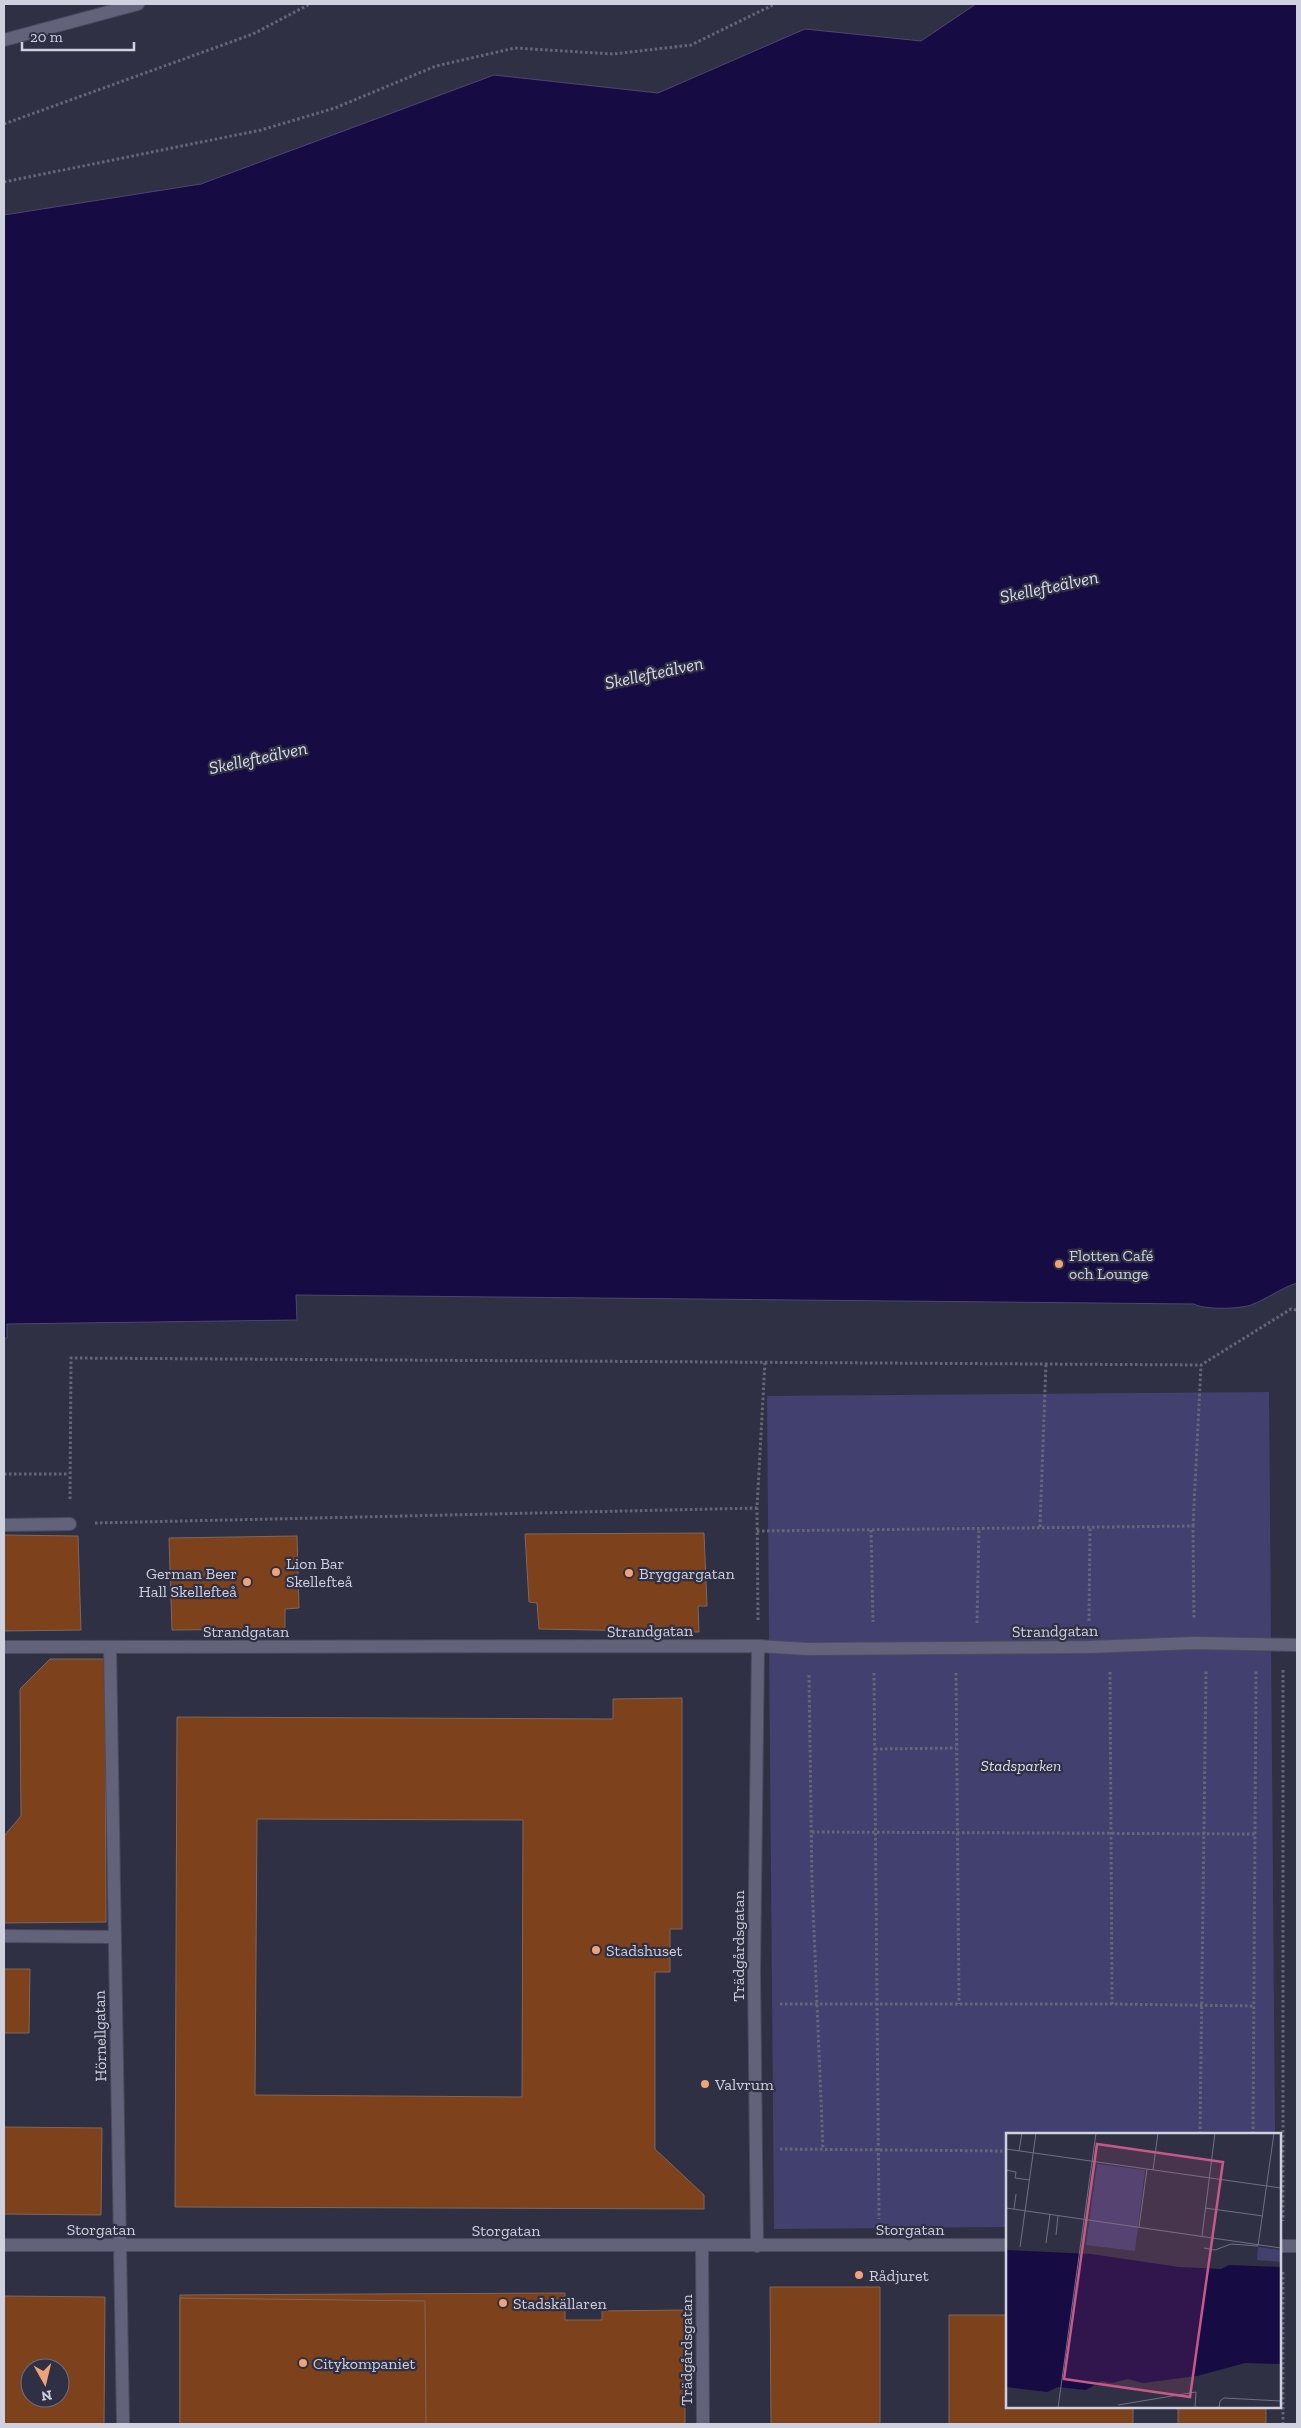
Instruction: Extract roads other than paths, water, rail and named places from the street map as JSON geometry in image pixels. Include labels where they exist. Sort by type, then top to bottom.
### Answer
[{"type":"street","points":[[4,40],[138,4]]},
{"type":"street","points":[[4,1524],[70,1524]]},
{"type":"street","name":"Strandgatan","points":[[4,1647],[758,1646],[808,1649],[873,1649],[1200,1644],[1297,1645]]},
{"type":"street","name":"Trädgårdsgatan","points":[[757,2246],[754,2004],[758,1646]]},
{"type":"street","name":"Hörnellgatan","points":[[110,1648],[123,2424]]},
{"type":"street","points":[[4,1936],[115,1937]]},
{"type":"street","name":"Storgatan","points":[[4,2245],[1006,2245]]},
{"type":"street","name":"Trädgårdsgatan","points":[[702,2246],[703,2424]]},
{"type":"street","points":[[1282,2246],[1297,2246]]},
{"type":"water","name":"Skellefteälven","points":[[976,4],[1297,4],[1297,1283],[1251,1305],[1222,1308],[1194,1304],[296,1295],[297,1320],[7,1324],[7,1338],[4,1338],[4,215],[201,184],[494,75],[658,93],[805,29],[921,41]]},
{"type":"place","name":"Flotten Café och Lounge","points":[[1059,1264]]},
{"type":"place","name":"Lion Bar Skellefteå","points":[[276,1572]]},
{"type":"place","name":"Bryggargatan","points":[[629,1573]]},
{"type":"place","name":"German Beer Hall Skellefteå","points":[[247,1582]]},
{"type":"place","name":"Stadshuset","points":[[596,1950]]},
{"type":"place","name":"Valvrum","points":[[705,2084]]},
{"type":"place","name":"Rådjuret","points":[[859,2275]]},
{"type":"place","name":"Stadskällaren","points":[[503,2303]]},
{"type":"place","name":"Citykompaniet","points":[[303,2363]]},
{"type":"park label","name":"Stadsparken","points":[[1021,1765]]}]
